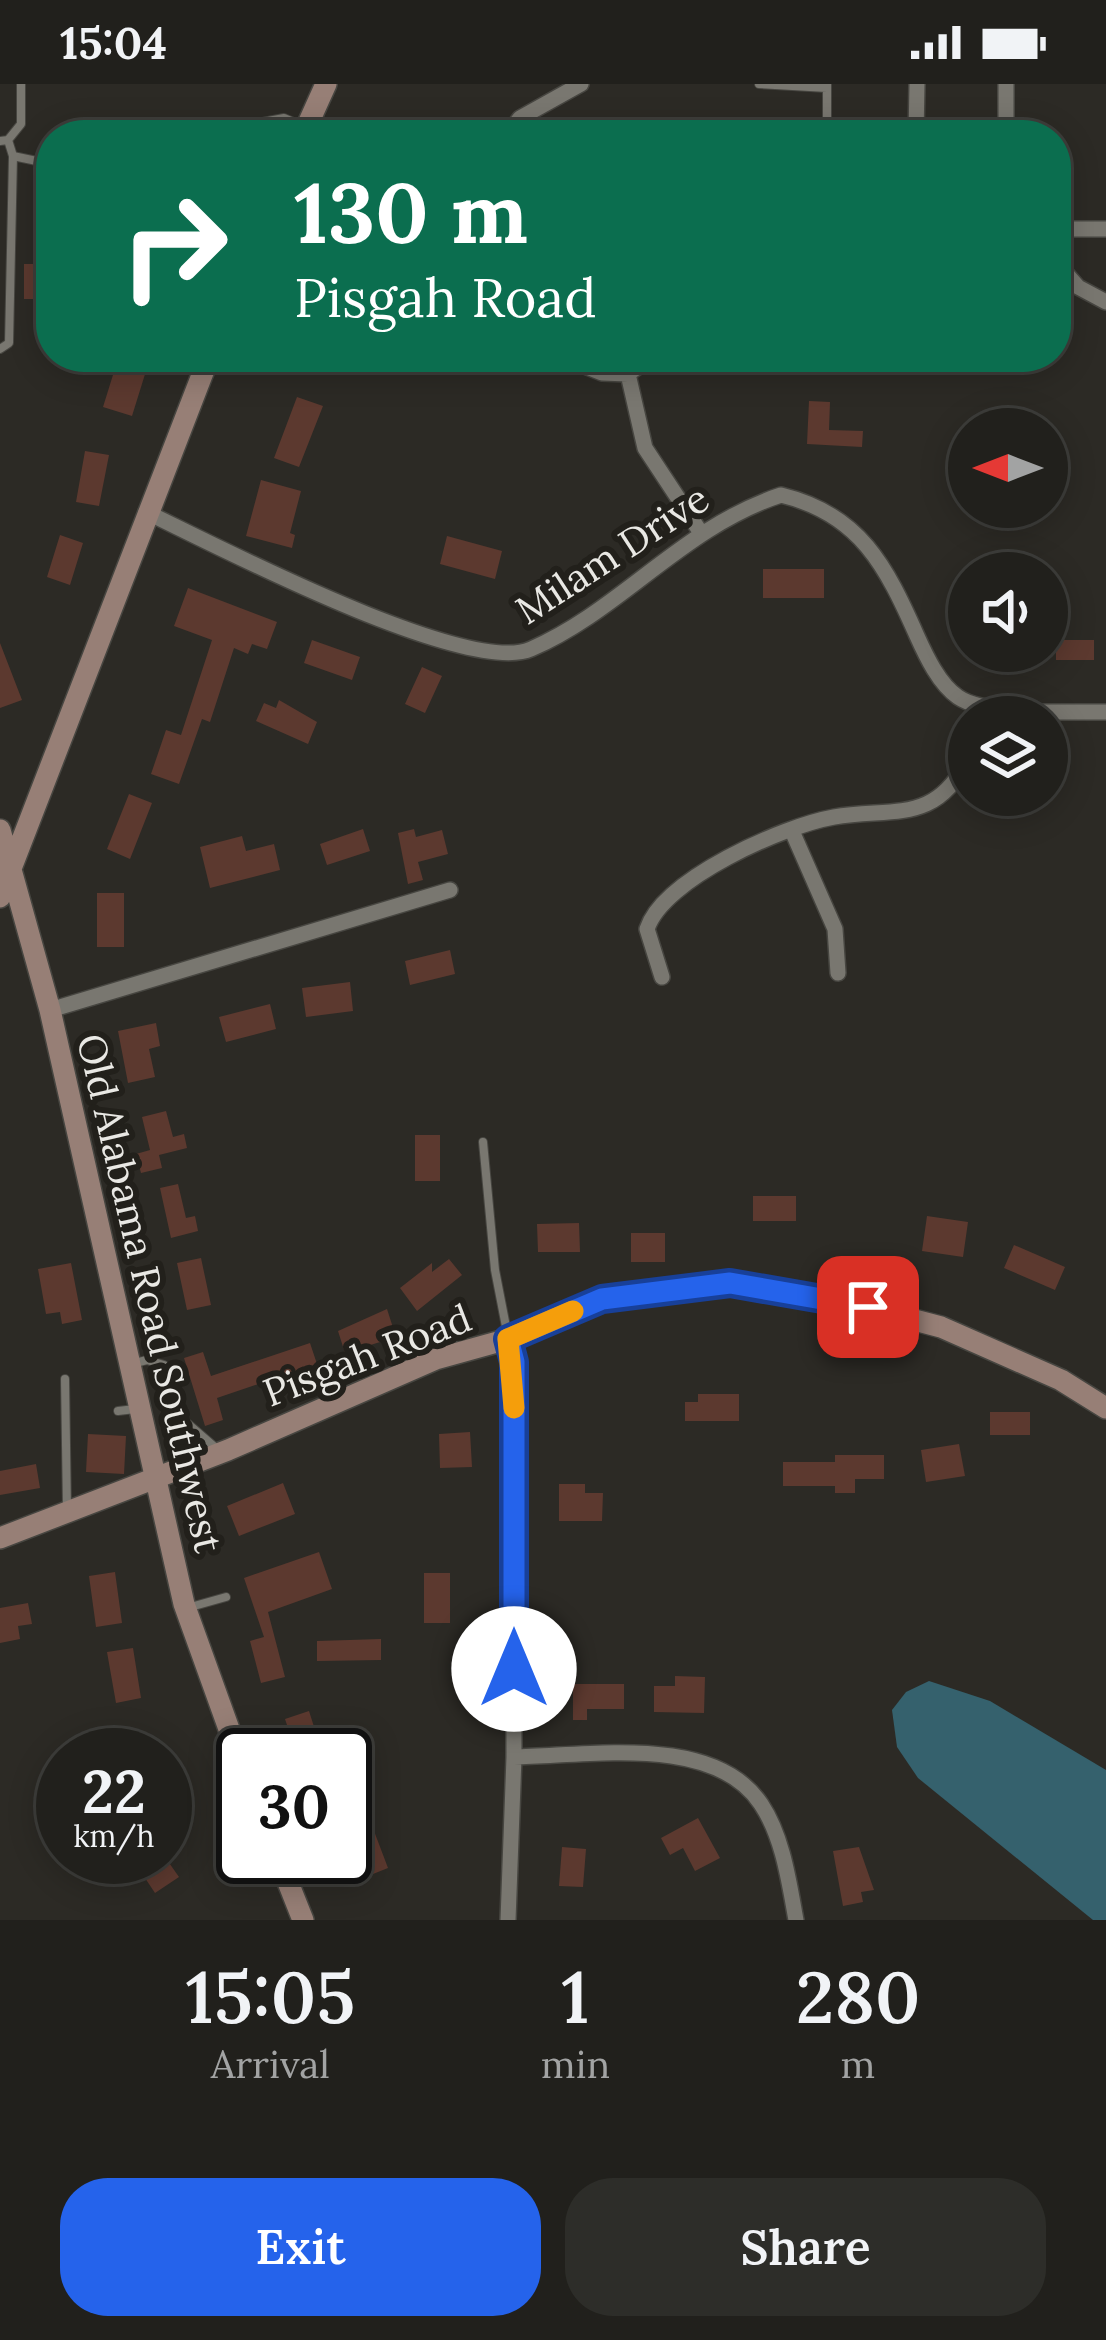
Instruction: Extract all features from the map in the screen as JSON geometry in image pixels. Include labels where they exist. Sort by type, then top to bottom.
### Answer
[{"type":"street","points":[[310,120],[326,84]]},
{"type":"street","points":[[518,120],[581,84]]},
{"type":"street","points":[[916,120],[917,84]]},
{"type":"street","points":[[1006,84],[1006,120]]},
{"type":"street","points":[[1071,229],[1106,229]]},
{"type":"street","points":[[1071,279],[1106,302]]},
{"type":"street","points":[[0,897],[203,372]]},
{"type":"street","points":[[600,372],[631,372]]},
{"type":"street","points":[[628,374],[645,448],[701,532]]},
{"type":"street","name":"Milam Drive","points":[[146,512],[418,633],[508,652],[529,650],[701,532],[781,495],[850,525],[902,601],[935,669],[956,696]]},
{"type":"street","name":"Milam Drive","points":[[1068,712],[1106,712]]},
{"type":"street","points":[[662,977],[650,952],[647,929],[664,898],[685,881],[792,831],[835,817],[924,807],[948,789]]},
{"type":"street","name":"Old Alabama Road Southwest","points":[[0,830],[50,1010],[127,1364],[128,1410],[152,1478],[185,1609],[228,1728]]},
{"type":"street","points":[[792,831],[835,929],[838,973]]},
{"type":"street","points":[[50,1010],[450,890]]},
{"type":"street","name":"Pisgah Road","points":[[0,1538],[223,1452],[436,1359],[508,1339],[602,1299],[730,1283],[831,1298],[941,1327],[1061,1380],[1106,1408]]},
{"type":"street","points":[[508,1339],[514,1362],[514,1756],[508,1920]]},
{"type":"street","points":[[514,1756],[642,1756],[720,1767],[748,1787],[774,1828],[796,1920]]},
{"type":"street","points":[[289,1884],[303,1920]]},
{"type":"lane","points":[[0,349],[9,343],[13,156],[4,141],[22,124],[21,84]]},
{"type":"lane","points":[[759,84],[827,86],[827,120]]},
{"type":"lane","points":[[13,156],[36,161]]},
{"type":"lane","points":[[483,1142],[495,1270],[508,1339]]},
{"type":"lane","points":[[127,1364],[148,1360],[164,1365]]},
{"type":"lane","points":[[65,1379],[67,1512]]},
{"type":"lane","points":[[179,1416],[223,1452]]},
{"type":"lane","points":[[185,1609],[226,1598]]},
{"type":"water","points":[[929,1681],[990,1701],[1106,1770],[1106,1920],[1093,1920],[918,1778],[897,1747],[892,1710],[906,1692]]},
{"type":"building","points":[[24,264],[36,264],[36,299],[24,299]]},
{"type":"building","points":[[114,372],[146,372],[132,416],[103,407]]},
{"type":"building","points":[[297,397],[323,406],[299,467],[274,458]]},
{"type":"building","points":[[809,401],[830,402],[829,430],[863,431],[862,447],[807,444]]},
{"type":"building","points":[[85,451],[109,455],[99,506],[76,502]]},
{"type":"building","points":[[261,480],[301,491],[290,533],[295,535],[292,548],[246,536]]},
{"type":"building","points":[[60,535],[83,543],[70,585],[47,577]]},
{"type":"building","points":[[447,536],[502,551],[495,579],[440,564]]},
{"type":"building","points":[[763,569],[824,569],[824,598],[763,598]]},
{"type":"building","points":[[188,588],[277,622],[267,649],[252,644],[248,654],[234,648],[210,722],[202,719],[179,784],[151,774],[166,730],[181,735],[212,640],[174,626]]},
{"type":"building","points":[[312,640],[360,657],[352,680],[304,663]]},
{"type":"building","points":[[1068,640],[1094,640],[1094,660],[1068,660]]},
{"type":"building","points":[[0,643],[22,700],[0,708]]},
{"type":"building","points":[[422,667],[442,676],[425,713],[405,704]]},
{"type":"building","points":[[279,700],[317,722],[308,744],[256,721],[264,703],[276,708]]},
{"type":"building","points":[[129,794],[152,803],[130,859],[107,849]]},
{"type":"building","points":[[363,829],[370,851],[327,865],[320,844]]},
{"type":"building","points":[[414,829],[416,837],[442,830],[448,854],[418,862],[423,880],[408,884],[398,833]]},
{"type":"building","points":[[242,836],[246,851],[274,844],[280,870],[210,888],[200,847]]},
{"type":"building","points":[[97,893],[124,893],[124,947],[97,947]]},
{"type":"building","points":[[450,950],[455,974],[410,985],[405,961]]},
{"type":"building","points":[[350,982],[353,1011],[306,1017],[302,988]]},
{"type":"building","points":[[270,1004],[276,1029],[226,1042],[219,1017]]},
{"type":"building","points":[[156,1023],[160,1046],[149,1049],[155,1077],[128,1083],[118,1031]]},
{"type":"building","points":[[166,1111],[173,1137],[184,1134],[187,1148],[159,1155],[162,1168],[141,1173],[136,1154],[150,1150],[142,1117]]},
{"type":"building","points":[[415,1135],[440,1135],[440,1181],[415,1181]]},
{"type":"building","points":[[178,1184],[186,1218],[195,1216],[198,1231],[171,1238],[160,1188]]},
{"type":"building","points":[[753,1196],[796,1196],[796,1221],[753,1221]]},
{"type":"building","points":[[927,1216],[968,1222],[963,1257],[922,1251]]},
{"type":"building","points":[[579,1223],[580,1252],[538,1252],[537,1224]]},
{"type":"building","points":[[631,1233],[665,1233],[665,1262],[631,1262]]},
{"type":"building","points":[[1014,1245],[1065,1267],[1055,1290],[1004,1268]]},
{"type":"building","points":[[201,1258],[211,1305],[187,1310],[177,1263]]},
{"type":"building","points":[[449,1259],[462,1275],[417,1311],[400,1288],[432,1263],[432,1272]]},
{"type":"building","points":[[71,1263],[82,1320],[62,1324],[60,1312],[46,1314],[38,1269]]},
{"type":"building","points":[[387,1309],[396,1337],[345,1353],[338,1331]]},
{"type":"building","points":[[310,1343],[317,1364],[217,1398],[223,1420],[205,1426],[184,1358],[203,1352],[211,1376]]},
{"type":"building","points":[[698,1394],[739,1394],[739,1421],[685,1421],[685,1402],[698,1402]]},
{"type":"building","points":[[990,1412],[1030,1412],[1030,1435],[990,1435]]},
{"type":"building","points":[[470,1432],[472,1467],[440,1468],[439,1434]]},
{"type":"building","points":[[88,1434],[126,1436],[124,1474],[86,1472]]},
{"type":"building","points":[[959,1444],[965,1476],[926,1482],[921,1450]]},
{"type":"building","points":[[835,1455],[884,1455],[884,1479],[855,1479],[855,1493],[835,1493],[835,1486],[783,1486],[783,1462],[835,1462]]},
{"type":"building","points":[[36,1464],[40,1488],[0,1495],[0,1471]]},
{"type":"building","points":[[283,1483],[295,1514],[239,1536],[227,1506]]},
{"type":"building","points":[[559,1484],[585,1484],[585,1493],[603,1493],[602,1521],[559,1521]]},
{"type":"building","points":[[319,1552],[332,1589],[268,1612],[285,1677],[261,1683],[250,1641],[264,1637],[244,1578]]},
{"type":"building","points":[[115,1572],[122,1623],[96,1627],[89,1576]]},
{"type":"building","points":[[424,1573],[450,1573],[450,1623],[424,1623]]},
{"type":"building","points":[[28,1603],[32,1624],[18,1626],[20,1639],[0,1643],[0,1608]]},
{"type":"building","points":[[381,1639],[381,1660],[317,1661],[317,1641]]},
{"type":"building","points":[[133,1648],[141,1698],[116,1703],[107,1652]]},
{"type":"building","points":[[675,1676],[705,1677],[704,1713],[654,1712],[654,1686],[675,1686]]},
{"type":"building","points":[[573,1684],[624,1684],[624,1709],[587,1709],[587,1720],[573,1720]]},
{"type":"building","points":[[309,1711],[314,1728],[288,1728],[285,1719]]},
{"type":"building","points":[[698,1818],[720,1858],[695,1871],[683,1848],[670,1855],[661,1838]]},
{"type":"building","points":[[372,1832],[388,1868],[372,1874]]},
{"type":"building","points":[[562,1847],[586,1849],[583,1887],[559,1886]]},
{"type":"building","points":[[859,1847],[874,1890],[861,1892],[863,1902],[843,1906],[833,1851]]},
{"type":"slow traffic","points":[[514,1408],[514,1362],[508,1339],[573,1311]]},
{"type":"route","points":[[514,1669],[514,1362],[508,1339],[602,1299],[730,1283],[868,1307]]}]
